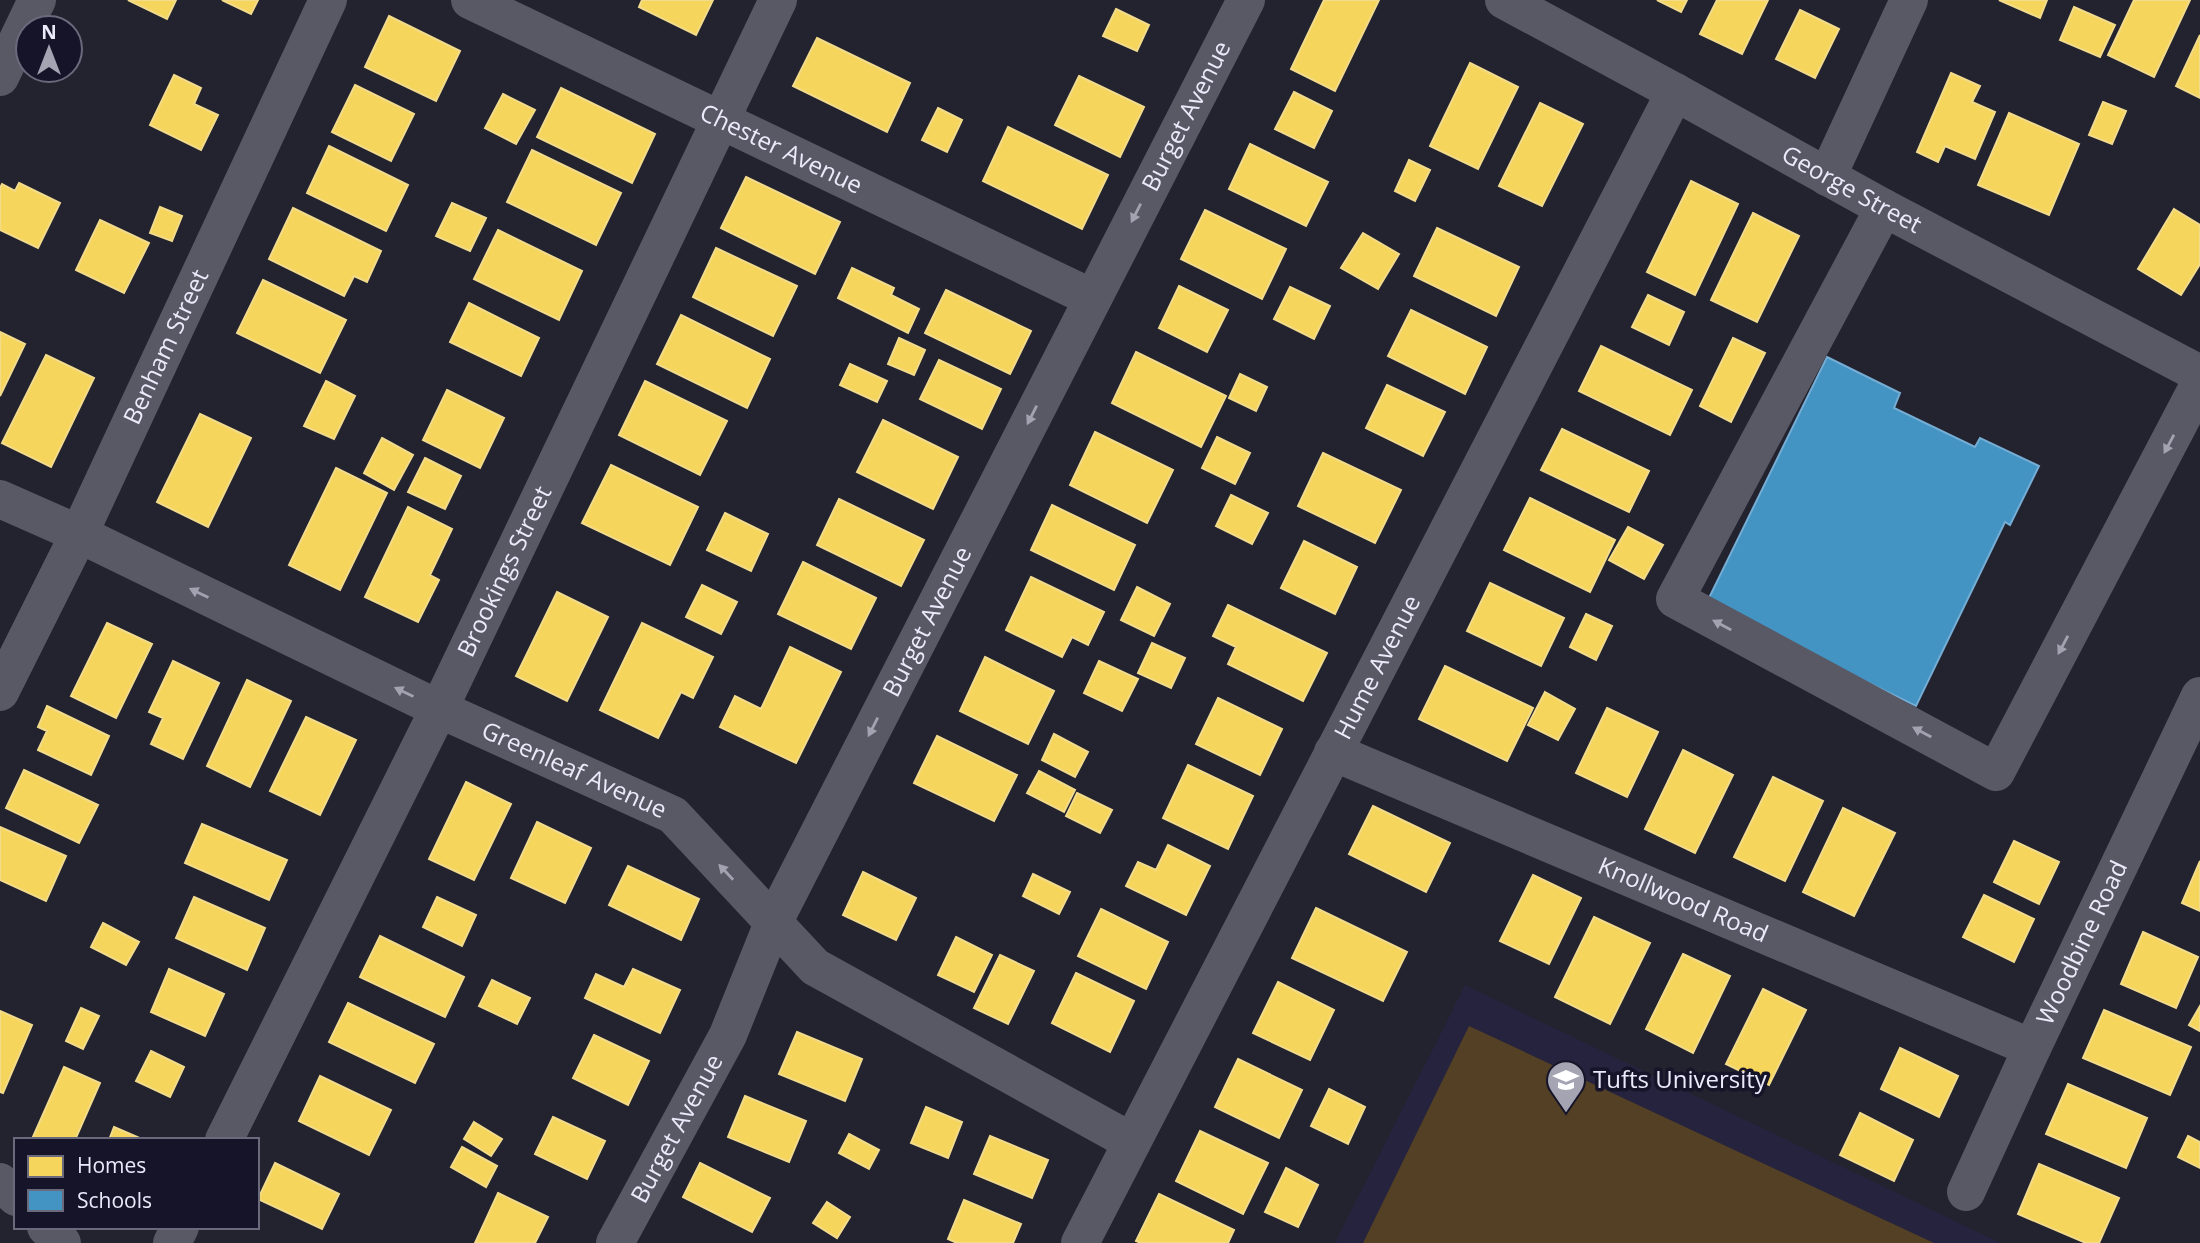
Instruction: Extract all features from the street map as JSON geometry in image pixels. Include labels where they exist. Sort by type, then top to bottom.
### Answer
[{"type":"street","points":[[0,77],[37,0]]},
{"type":"street","name":"Benham Street","points":[[0,692],[79,534],[328,0]]},
{"type":"street","name":"Chester Avenue","points":[[470,0],[1092,298]]},
{"type":"street","name":"Brookings Street","points":[[225,1138],[439,709],[778,0]]},
{"type":"street","name":"Burget Avenue","points":[[615,1243],[728,1035],[773,923],[1246,0]]},
{"type":"street","name":"George Street","points":[[1504,0],[1884,208],[2200,373]]},
{"type":"street","points":[[1827,177],[1909,0]]},
{"type":"street","name":"Hume Avenue","points":[[1080,1243],[1675,92]]},
{"type":"street","points":[[1884,208],[1675,599],[1996,772],[2200,383]]},
{"type":"street","name":"Greenleaf Avenue","points":[[0,499],[79,534],[439,709],[673,815],[815,967],[1132,1142]]},
{"type":"street","name":"Woodbine Road","points":[[1966,1192],[2200,696]]},
{"type":"street","name":"Knollwood Road","points":[[1333,752],[2032,1048]]},
{"type":"street","points":[[0,1182],[14,1195]]},
{"type":"street","points":[[48,1229],[62,1243]]},
{"type":"shaded area","name":"Tufts University","points":[[1465,985],[2001,1243],[1335,1243]]},
{"type":"shaded area","name":"Tufts University","points":[[1469,1026],[1934,1243],[1363,1243]]},
{"type":"building: Homes","points":[[128,0],[176,0],[167,19]]},
{"type":"building: Homes","points":[[222,0],[258,0],[251,14]]},
{"type":"building: Homes","points":[[642,0],[713,0],[696,35],[639,7]]},
{"type":"building: Homes","points":[[1324,0],[1379,0],[1335,91],[1291,69]]},
{"type":"building: Homes","points":[[1657,0],[1687,0],[1681,12]]},
{"type":"building: Homes","points":[[1717,0],[1768,0],[1742,54],[1700,34]]},
{"type":"building: Homes","points":[[1999,0],[2047,0],[2040,18]]},
{"type":"building: Homes","points":[[2134,0],[2190,0],[2154,77],[2108,55]]},
{"type":"building: Homes","points":[[2074,7],[2115,25],[2100,57],[2060,40]]},
{"type":"building: Homes","points":[[1116,9],[1149,25],[1137,51],[1103,36]]},
{"type":"building: Homes","points":[[1800,10],[1839,29],[1815,78],[1776,59]]},
{"type":"building: Homes","points":[[389,16],[460,51],[436,101],[365,67]]},
{"type":"building: Homes","points":[[2200,35],[2200,98],[2176,86]]},
{"type":"building: Homes","points":[[817,38],[910,83],[887,132],[793,86]]},
{"type":"building: Homes","points":[[1470,63],[1518,87],[1478,169],[1430,146]]},
{"type":"building: Homes","points":[[1951,73],[1980,86],[1972,102],[1995,112],[1975,159],[1945,146],[1938,162],[1917,152]]},
{"type":"building: Homes","points":[[174,75],[201,88],[194,104],[218,115],[201,150],[150,125]]},
{"type":"building: Homes","points":[[1079,76],[1144,107],[1120,157],[1055,125]]},
{"type":"building: Homes","points":[[355,85],[414,114],[391,161],[332,132]]},
{"type":"building: Homes","points":[[561,88],[655,134],[632,183],[537,137]]},
{"type":"building: Homes","points":[[1294,92],[1332,111],[1314,148],[1275,129]]},
{"type":"building: Homes","points":[[503,94],[535,110],[516,144],[485,128]]},
{"type":"building: Homes","points":[[2103,102],[2126,111],[2112,144],[2089,135]]},
{"type":"building: Homes","points":[[1540,103],[1583,124],[1542,206],[1499,186]]},
{"type":"building: Homes","points":[[938,108],[962,120],[947,152],[922,140]]},
{"type":"building: Homes","points":[[2009,113],[2079,144],[2049,215],[1978,185]]},
{"type":"building: Homes","points":[[1008,127],[1108,175],[1082,229],[983,181]]},
{"type":"building: Homes","points":[[1250,144],[1328,182],[1306,226],[1229,189]]},
{"type":"building: Homes","points":[[329,146],[408,185],[386,231],[307,193]]},
{"type":"building: Homes","points":[[532,150],[621,193],[596,245],[507,202]]},
{"type":"building: Homes","points":[[1409,160],[1430,170],[1415,201],[1395,191]]},
{"type":"building: Homes","points":[[746,177],[840,222],[815,274],[721,228]]},
{"type":"building: Homes","points":[[1691,181],[1738,204],[1695,295],[1647,272]]},
{"type":"building: Homes","points":[[19,183],[60,203],[38,248],[0,230],[0,188],[2,184],[15,191]]},
{"type":"building: Homes","points":[[452,203],[486,218],[470,251],[436,236]]},
{"type":"building: Homes","points":[[160,207],[182,216],[172,241],[150,233]]},
{"type":"building: Homes","points":[[293,208],[381,251],[367,282],[354,276],[344,296],[269,259]]},
{"type":"building: Homes","points":[[2174,209],[2200,225],[2200,264],[2181,295],[2138,269]]},
{"type":"building: Homes","points":[[1205,210],[1286,249],[1262,299],[1181,259]]},
{"type":"building: Homes","points":[[1753,213],[1799,236],[1757,322],[1711,300]]},
{"type":"building: Homes","points":[[100,220],[149,243],[124,293],[76,270]]},
{"type":"building: Homes","points":[[1437,228],[1519,267],[1496,316],[1414,276]]},
{"type":"building: Homes","points":[[498,230],[582,271],[559,320],[474,279]]},
{"type":"building: Homes","points":[[1363,233],[1399,254],[1378,289],[1341,268]]},
{"type":"building: Homes","points":[[716,248],[797,286],[773,336],[693,297]]},
{"type":"building: Homes","points":[[852,268],[894,288],[891,295],[919,309],[908,333],[838,298]]},
{"type":"building: Homes","points":[[263,280],[346,320],[320,373],[237,333]]},
{"type":"building: Homes","points":[[1179,286],[1228,310],[1207,352],[1159,328]]},
{"type":"building: Homes","points":[[1290,287],[1330,306],[1314,339],[1274,319]]},
{"type":"building: Homes","points":[[946,290],[1031,331],[1010,374],[925,333]]},
{"type":"building: Homes","points":[[1648,295],[1684,312],[1669,345],[1632,327]]},
{"type":"building: Homes","points":[[469,303],[539,338],[521,376],[450,342]]},
{"type":"building: Homes","points":[[1411,310],[1487,347],[1465,394],[1388,356]]},
{"type":"building: Homes","points":[[681,315],[770,359],[747,408],[657,364]]},
{"type":"building: Homes","points":[[0,332],[25,344],[0,396]]},
{"type":"building: Homes","points":[[899,338],[925,350],[914,375],[888,364]]},
{"type":"building: Homes","points":[[1733,338],[1765,353],[1731,422],[1700,406]]},
{"type":"building: Homes","points":[[1601,346],[1692,390],[1670,435],[1579,391]]},
{"type":"building: Homes","points":[[1136,352],[1226,396],[1201,447],[1112,403]]},
{"type":"building: Homes","points":[[46,355],[94,378],[51,467],[2,443]]},
{"type":"building: Homes","points":[[939,360],[1001,389],[982,429],[920,399]]},
{"type":"building: Homes","points":[[850,364],[887,381],[877,402],[840,385]]},
{"type":"building: Homes","points":[[1240,374],[1267,387],[1256,411],[1229,398]]},
{"type":"building: Homes","points":[[326,381],[355,396],[334,439],[304,426]]},
{"type":"building: Homes","points":[[645,381],[727,421],[700,475],[619,435]]},
{"type":"building: Homes","points":[[1387,385],[1445,412],[1423,456],[1366,428]]},
{"type":"building: Homes","points":[[447,390],[504,418],[480,468],[423,440]]},
{"type":"building: Homes","points":[[200,414],[251,438],[208,527],[157,502]]},
{"type":"building: Homes","points":[[883,420],[958,457],[933,509],[857,472]]},
{"type":"building: Homes","points":[[1562,429],[1649,471],[1629,512],[1541,470]]},
{"type":"building: Homes","points":[[1095,432],[1173,470],[1147,523],[1070,485]]},
{"type":"building: Homes","points":[[1217,437],[1250,453],[1235,484],[1202,468]]},
{"type":"building: Homes","points":[[382,438],[413,455],[394,490],[364,473]]},
{"type":"building: Homes","points":[[1323,453],[1401,490],[1375,543],[1298,506]]},
{"type":"building: Homes","points":[[425,458],[461,476],[445,509],[408,492]]},
{"type":"building: Homes","points":[[611,465],[698,507],[670,565],[582,523]]},
{"type":"building: Homes","points":[[336,468],[387,493],[340,590],[289,565]]},
{"type":"building: Homes","points":[[1231,495],[1268,513],[1252,544],[1216,526]]},
{"type":"building: Homes","points":[[1530,498],[1615,540],[1590,592],[1504,550]]},
{"type":"building: Homes","points":[[839,499],[924,540],[901,586],[817,545]]},
{"type":"building: Homes","points":[[1052,505],[1135,545],[1114,590],[1031,550]]},
{"type":"building: Homes","points":[[408,507],[452,529],[430,575],[439,580],[418,622],[365,597]]},
{"type":"building: Homes","points":[[725,513],[768,534],[751,571],[707,550]]},
{"type":"building: Homes","points":[[1628,527],[1663,545],[1644,579],[1609,560]]},
{"type":"building: Homes","points":[[1304,541],[1357,567],[1335,614],[1281,588]]},
{"type":"building: Homes","points":[[803,562],[876,598],[851,649],[778,614]]},
{"type":"building: Homes","points":[[1031,577],[1104,612],[1088,645],[1072,637],[1062,657],[1006,630]]},
{"type":"building: Homes","points":[[1490,583],[1564,618],[1541,666],[1467,631]]},
{"type":"building: Homes","points":[[702,585],[737,602],[721,634],[686,617]]},
{"type":"building: Homes","points":[[1137,587],[1170,604],[1154,636],[1121,620]]},
{"type":"building: Homes","points":[[557,592],[608,617],[567,701],[516,676]]},
{"type":"building: Homes","points":[[1228,605],[1327,653],[1303,701],[1228,664],[1236,647],[1213,636]]},
{"type":"building: Homes","points":[[1586,614],[1612,626],[1596,660],[1570,647]]},
{"type":"building: Homes","points":[[107,623],[152,644],[116,718],[71,696]]},
{"type":"building: Homes","points":[[642,623],[713,657],[693,698],[681,692],[658,738],[600,710]]},
{"type":"building: Homes","points":[[1152,643],[1185,658],[1171,688],[1138,673]]},
{"type":"building: Homes","points":[[790,647],[841,672],[796,763],[720,727],[735,696],[761,709]]},
{"type":"building: Homes","points":[[985,657],[1054,691],[1028,744],[960,711]]},
{"type":"building: Homes","points":[[173,661],[219,683],[183,759],[151,744],[163,718],[149,712]]},
{"type":"building: Homes","points":[[1099,661],[1138,679],[1122,711],[1084,693]]},
{"type":"building: Homes","points":[[1445,666],[1533,708],[1507,761],[1419,719]]},
{"type":"building: Homes","points":[[247,680],[291,701],[250,787],[207,766]]},
{"type":"building: Homes","points":[[1545,692],[1575,709],[1558,740],[1528,725]]},
{"type":"building: Homes","points":[[1218,698],[1282,729],[1260,775],[1196,744]]},
{"type":"building: Homes","points":[[47,706],[109,736],[91,775],[38,750],[47,731],[38,727]]},
{"type":"building: Homes","points":[[1607,708],[1658,732],[1627,797],[1576,773]]},
{"type":"building: Homes","points":[[306,717],[356,740],[320,815],[270,791]]},
{"type":"building: Homes","points":[[1054,734],[1088,752],[1075,777],[1042,760]]},
{"type":"building: Homes","points":[[937,736],[1017,775],[994,821],[914,783]]},
{"type":"building: Homes","points":[[1683,750],[1733,775],[1695,853],[1645,829]]},
{"type":"building: Homes","points":[[1188,765],[1253,796],[1228,849],[1163,818]]},
{"type":"building: Homes","points":[[24,770],[98,805],[79,843],[6,808]]},
{"type":"building: Homes","points":[[1039,771],[1075,790],[1064,812],[1027,793]]},
{"type":"building: Homes","points":[[1773,777],[1823,801],[1785,881],[1734,857]]},
{"type":"building: Homes","points":[[466,782],[511,804],[474,880],[429,859]]},
{"type":"building: Homes","points":[[1077,793],[1112,810],[1100,833],[1066,816]]},
{"type":"building: Homes","points":[[1373,806],[1450,843],[1426,892],[1349,854]]},
{"type":"building: Homes","points":[[1843,808],[1895,833],[1854,916],[1803,892]]},
{"type":"building: Homes","points":[[537,822],[591,848],[565,903],[511,878]]},
{"type":"building: Homes","points":[[202,824],[287,860],[269,900],[185,863]]},
{"type":"building: Homes","points":[[0,827],[66,856],[46,901],[0,880]]},
{"type":"building: Homes","points":[[2014,841],[2059,862],[2039,904],[1994,882]]},
{"type":"building: Homes","points":[[1168,845],[1210,866],[1186,915],[1126,886],[1138,862],[1156,870]]},
{"type":"building: Homes","points":[[2200,861],[2200,911],[2182,903]]},
{"type":"building: Homes","points":[[628,866],[699,899],[681,940],[609,905]]},
{"type":"building: Homes","points":[[863,872],[916,898],[896,940],[843,915]]},
{"type":"building: Homes","points":[[1033,874],[1070,892],[1059,914],[1023,896]]},
{"type":"building: Homes","points":[[1533,875],[1581,898],[1549,964],[1500,941]]},
{"type":"building: Homes","points":[[1984,895],[2034,919],[2014,962],[1963,937]]},
{"type":"building: Homes","points":[[194,897],[265,928],[247,970],[176,938]]},
{"type":"building: Homes","points":[[437,897],[476,915],[462,946],[423,927]]},
{"type":"building: Homes","points":[[1316,908],[1407,952],[1383,1001],[1292,958]]},
{"type":"building: Homes","points":[[1101,909],[1168,942],[1146,989],[1078,956]]},
{"type":"building: Homes","points":[[1594,917],[1650,943],[1610,1024],[1555,997]]},
{"type":"building: Homes","points":[[103,923],[139,942],[126,965],[91,947]]},
{"type":"building: Homes","points":[[2143,932],[2198,957],[2176,1008],[2121,984]]},
{"type":"building: Homes","points":[[380,936],[464,977],[445,1017],[360,977]]},
{"type":"building: Homes","points":[[956,937],[992,955],[974,992],[938,975]]},
{"type":"building: Homes","points":[[1683,954],[1730,976],[1693,1053],[1646,1029]]},
{"type":"building: Homes","points":[[1000,955],[1034,971],[1008,1024],[974,1008]]},
{"type":"building: Homes","points":[[169,969],[224,994],[205,1036],[151,1012]]},
{"type":"building: Homes","points":[[633,969],[680,990],[660,1033],[585,998],[596,974],[624,987]]},
{"type":"building: Homes","points":[[1076,973],[1134,1001],[1110,1052],[1052,1023]]},
{"type":"building: Homes","points":[[492,980],[530,998],[517,1024],[479,1006]]},
{"type":"building: Homes","points":[[1278,982],[1334,1010],[1310,1060],[1253,1033]]},
{"type":"building: Homes","points":[[1763,989],[1806,1010],[1769,1085],[1726,1064]]},
{"type":"building: Homes","points":[[348,1003],[434,1044],[415,1083],[329,1042]]},
{"type":"building: Homes","points":[[2200,1006],[2200,1031],[2189,1025]]},
{"type":"building: Homes","points":[[81,1008],[99,1016],[83,1049],[66,1041]]},
{"type":"building: Homes","points":[[2104,1010],[2191,1047],[2170,1095],[2083,1058]]},
{"type":"building: Homes","points":[[0,1011],[32,1025],[3,1093],[0,1092]]},
{"type":"building: Homes","points":[[797,1032],[862,1059],[845,1101],[779,1074]]},
{"type":"building: Homes","points":[[594,1035],[649,1061],[628,1105],[573,1078]]},
{"type":"building: Homes","points":[[1900,1048],[1958,1076],[1939,1117],[1881,1089]]},
{"type":"building: Homes","points":[[151,1051],[184,1067],[170,1097],[136,1081]]},
{"type":"building: Homes","points":[[1238,1059],[1302,1090],[1279,1138],[1215,1107]]},
{"type":"building: Homes","points":[[64,1067],[100,1083],[76,1138],[32,1138]]},
{"type":"building: Homes","points":[[320,1076],[391,1110],[369,1155],[299,1121]]},
{"type":"building: Homes","points":[[2068,1084],[2147,1118],[2126,1168],[2046,1134]]},
{"type":"building: Homes","points":[[1329,1089],[1365,1107],[1348,1144],[1311,1126]]},
{"type":"building: Homes","points":[[745,1096],[806,1121],[789,1162],[728,1137]]},
{"type":"building: Homes","points":[[926,1107],[962,1122],[948,1158],[911,1143]]},
{"type":"building: Homes","points":[[1860,1113],[1913,1140],[1894,1181],[1840,1155]]},
{"type":"building: Homes","points":[[553,1117],[605,1141],[587,1179],[535,1154]]},
{"type":"building: Homes","points":[[474,1122],[502,1139],[491,1156],[464,1139]]},
{"type":"building: Homes","points":[[114,1127],[139,1138],[110,1138]]},
{"type":"building: Homes","points":[[1200,1131],[1268,1163],[1243,1214],[1176,1181]]},
{"type":"building: Homes","points":[[849,1134],[879,1150],[869,1169],[839,1153]]},
{"type":"building: Homes","points":[[990,1136],[1048,1160],[1032,1198],[974,1174]]},
{"type":"building: Homes","points":[[2188,1136],[2200,1142],[2200,1168],[2178,1157]]},
{"type":"building: Homes","points":[[462,1147],[497,1166],[486,1187],[451,1167]]},
{"type":"building: Homes","points":[[275,1163],[339,1194],[322,1229],[259,1199]]},
{"type":"building: Homes","points":[[700,1163],[770,1198],[752,1232],[683,1197]]},
{"type":"building: Homes","points":[[2039,1164],[2119,1198],[2099,1243],[2086,1243],[2018,1214]]},
{"type":"building: Homes","points":[[1286,1168],[1318,1185],[1298,1227],[1265,1212]]},
{"type":"building: Homes","points":[[498,1193],[548,1217],[535,1243],[475,1243]]},
{"type":"building: Homes","points":[[1159,1194],[1234,1230],[1228,1243],[1136,1241]]},
{"type":"building: Homes","points":[[964,1200],[1021,1224],[1013,1243],[957,1243],[948,1239]]},
{"type":"building: Homes","points":[[827,1202],[850,1217],[837,1238],[813,1223]]},
{"type":"building: Schools","points":[[1827,357],[1900,393],[1894,408],[1975,447],[1980,438],[2039,466],[2010,525],[2005,522],[1916,706],[1706,604]]},
{"type":"place","name":"Tufts University","points":[[1566,1114]]}]
